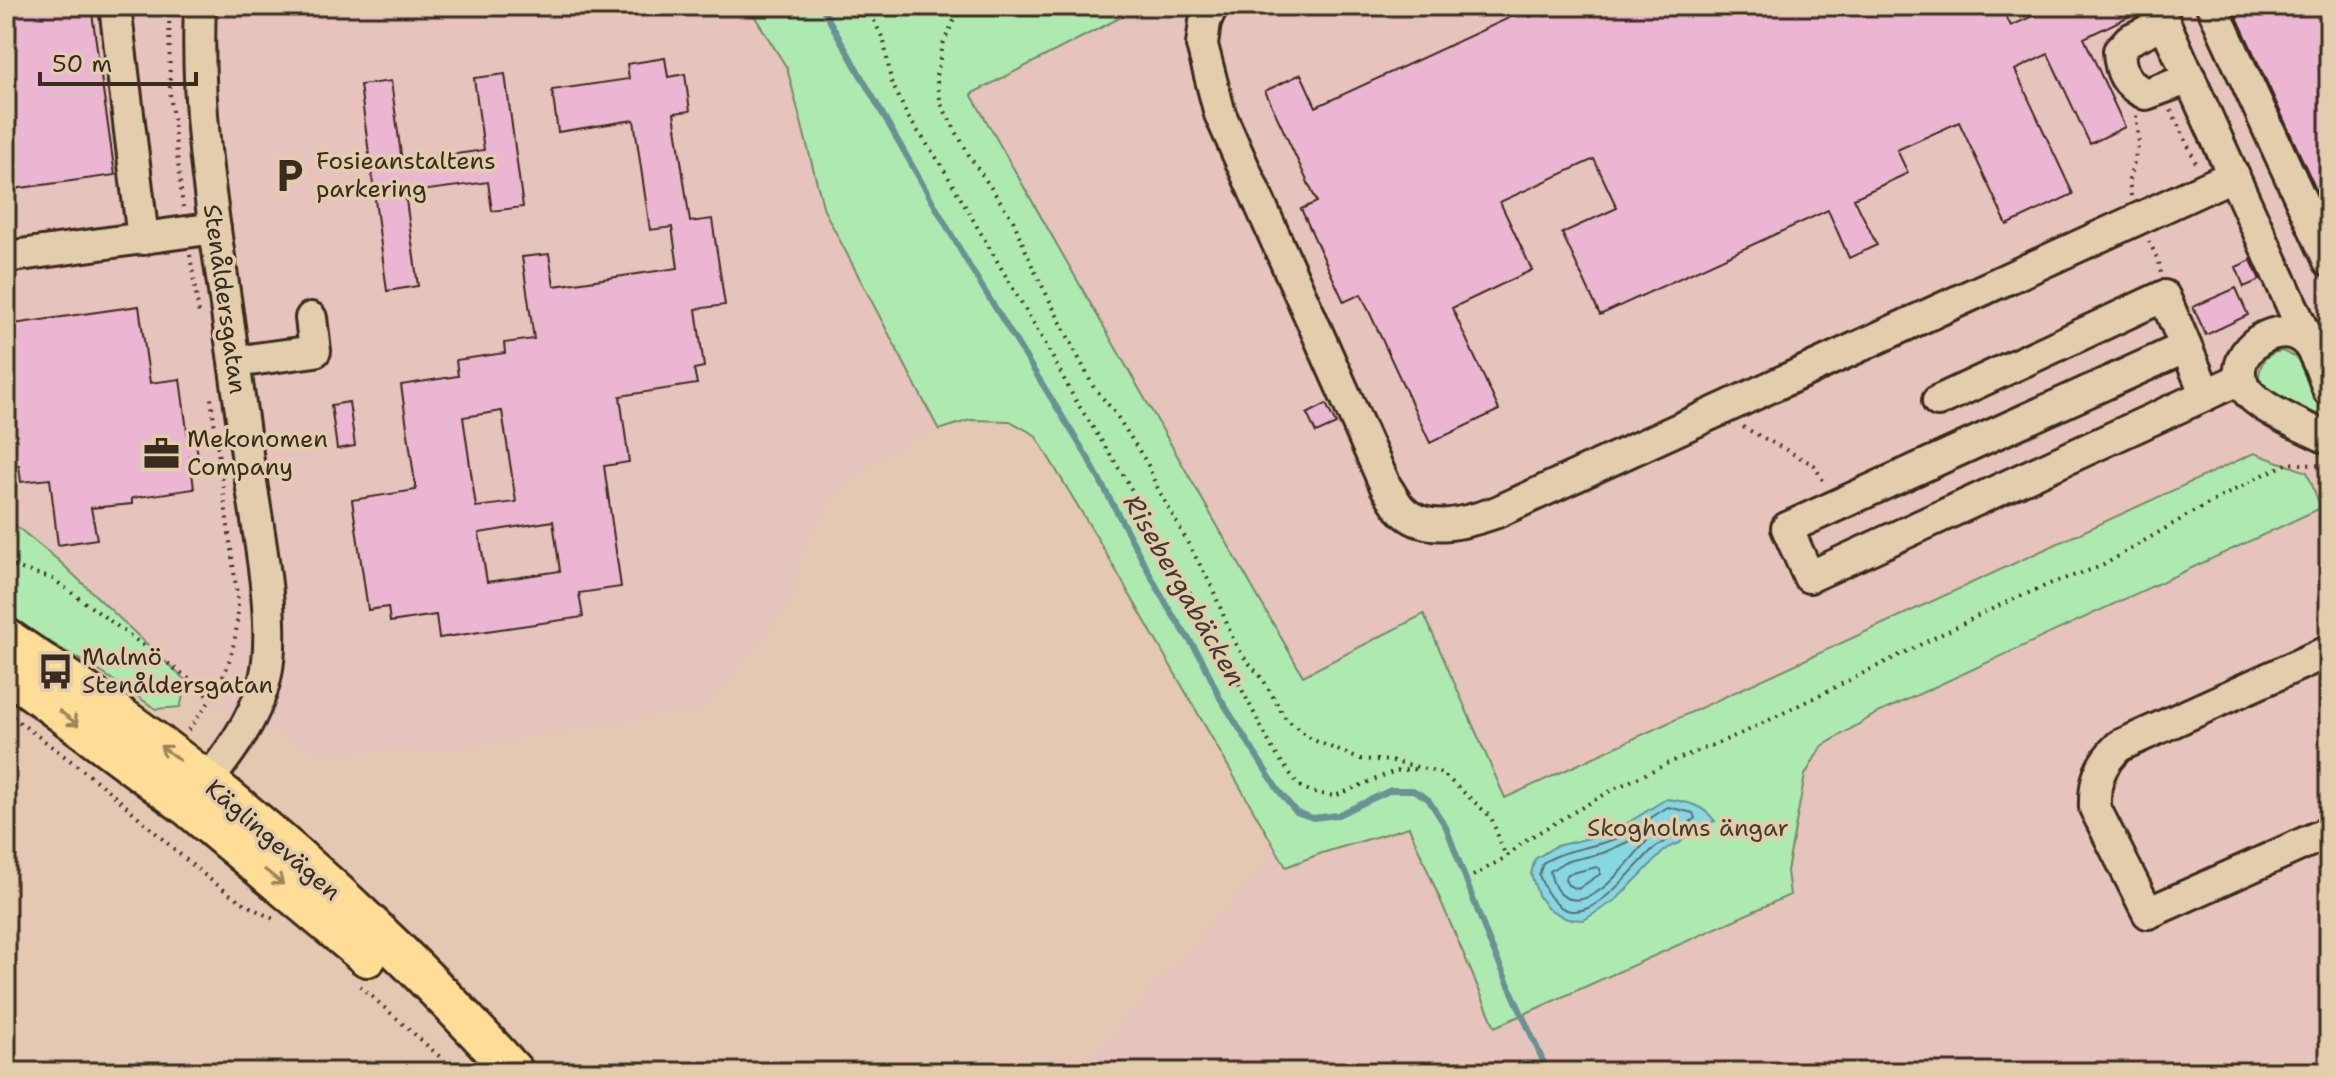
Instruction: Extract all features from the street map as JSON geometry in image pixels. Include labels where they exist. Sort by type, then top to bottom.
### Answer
[{"type":"main road","name":"Käglingevägen","points":[[6,638],[197,794],[289,889],[497,1072]]},
{"type":"main road","name":"Käglingevägen","points":[[6,671],[197,794],[327,885],[459,1011],[514,1072]]},
{"type":"street","points":[[115,6],[143,239]]},
{"type":"street","name":"Stenåldersgatan","points":[[197,794],[246,726],[257,705],[265,678],[270,637],[234,362],[201,230],[200,6]]},
{"type":"street","points":[[1212,6],[1205,22],[1202,45],[1220,114],[1386,487],[1401,509],[1416,520],[1437,524],[1465,523],[1497,512],[2220,181]]},
{"type":"street","points":[[2212,6],[2329,261]]},
{"type":"street","points":[[2190,78],[2146,94],[2132,88],[2120,70],[2119,51],[2161,14],[2190,78],[2220,181],[2311,348],[2329,391]]},
{"type":"street","points":[[6,257],[201,230]]},
{"type":"street","points":[[1938,401],[2164,296],[2206,395]]},
{"type":"street","points":[[234,362],[315,351],[311,318]]},
{"type":"street","points":[[2311,348],[2302,337],[2292,333],[2265,338],[2243,356],[2239,368],[2240,379],[2253,398],[2328,456]]},
{"type":"street","points":[[2186,347],[1787,528],[1809,577],[2240,379]]},
{"type":"street","points":[[2329,651],[2119,746],[2107,757],[2098,773],[2094,793],[2095,808],[2148,913],[2329,832]]},
{"type":"path","points":[[169,6],[170,93],[201,230],[200,319]]},
{"type":"path","points":[[961,6],[944,41],[936,76],[941,104],[970,157],[1013,220],[1033,268],[1093,386],[1115,413],[1147,463],[1211,585],[1234,641],[1262,678],[1286,719],[1311,739],[1359,759],[1393,761],[1442,773],[1491,817],[1506,857]]},
{"type":"path","points":[[868,8],[884,41],[891,81],[908,117],[940,163],[1074,398],[1129,484],[1142,516],[1200,608],[1273,750],[1299,786],[1314,793],[1335,796],[1395,771],[1421,768]]},
{"type":"path","points":[[2166,101],[2220,181]]},
{"type":"path","points":[[184,734],[211,698],[236,643],[238,602],[211,394]]},
{"type":"path","points":[[1716,413],[1814,465],[1820,471],[1836,506]]},
{"type":"path","points":[[1473,876],[1506,857],[1524,841],[1614,789],[1823,695],[1985,612],[2052,583],[2102,566],[2265,474],[2289,463],[2328,456],[2329,477]]},
{"type":"path","points":[[6,564],[53,579],[211,698]]},
{"type":"path","points":[[6,712],[94,778],[215,884],[275,920]]},
{"type":"path","points":[[359,985],[457,1072]]},
{"type":"shaded area","points":[[6,6],[2329,6],[2329,1072],[1081,1072],[1268,864],[1270,842],[1259,818],[1035,435],[1010,421],[970,420],[912,439],[866,467],[836,494],[801,551],[792,600],[706,707],[440,752],[313,750],[63,632],[6,595]]},
{"type":"green space","name":"Skogholms ängar","points":[[748,6],[1143,6],[971,94],[1303,676],[1424,614],[1505,798],[2254,453],[2307,472],[2321,508],[1874,715],[1821,747],[1805,775],[1787,871],[1790,895],[1495,1027],[1409,827],[1286,867],[1035,435],[1010,421],[970,420],[939,430],[824,210],[787,68]]},
{"type":"green space","points":[[2282,351],[2297,358],[2326,420],[2266,393],[2259,386],[2263,362],[2275,352]]},
{"type":"green space","points":[[6,518],[58,560],[187,682],[180,707],[156,709],[45,639],[6,622]]},
{"type":"water","points":[[1666,799],[1694,805],[1715,821],[1693,829],[1680,843],[1667,848],[1617,899],[1584,920],[1567,919],[1547,908],[1538,895],[1531,874],[1535,859],[1556,846],[1618,829]]},
{"type":"building","points":[[6,6],[91,6],[115,175],[6,190]]},
{"type":"building","points":[[1566,6],[2001,6],[2011,26],[2054,6],[2139,6],[2140,11],[2084,38],[2125,127],[2090,144],[2048,54],[2015,70],[2073,194],[2007,225],[1959,122],[1897,150],[1908,173],[1854,198],[1877,245],[1849,258],[1828,210],[1600,315],[1562,233],[1617,208],[1594,159],[1500,202],[1532,270],[1452,308],[1499,410],[1430,443],[1361,294],[1344,302],[1301,209],[1317,202],[1265,91],[1301,74],[1316,107],[1526,10],[1530,17],[1542,11],[1545,16]]},
{"type":"building","points":[[2232,6],[2329,6],[2329,218]]},
{"type":"building","points":[[665,58],[668,77],[685,74],[690,111],[674,113],[690,222],[712,219],[725,305],[696,309],[704,367],[694,369],[697,384],[620,396],[629,462],[604,466],[621,587],[579,593],[583,617],[439,638],[436,615],[390,622],[388,607],[368,610],[352,500],[416,490],[401,385],[458,376],[456,360],[505,353],[504,343],[534,339],[522,257],[549,254],[554,286],[678,268],[672,227],[650,230],[634,120],[558,132],[552,90],[629,79],[627,64]],"holes":[[[502,411],[516,502],[476,507],[463,417]],[[553,521],[560,571],[487,582],[479,533]]]},
{"type":"building","points":[[505,74],[523,207],[492,211],[488,182],[405,193],[418,286],[387,291],[360,85],[391,81],[402,162],[484,150],[474,78]]},
{"type":"building","points":[[2251,260],[2260,280],[2244,287],[2236,267]]},
{"type":"building","points":[[2236,288],[2248,315],[2206,335],[2193,307]]},
{"type":"building","points":[[139,306],[150,383],[180,379],[188,438],[195,436],[198,456],[190,456],[194,489],[132,498],[132,504],[91,508],[97,539],[58,545],[50,479],[21,482],[19,465],[6,466],[6,325]]},
{"type":"building","points":[[349,402],[355,446],[337,449],[331,405]]},
{"type":"building","points":[[1326,404],[1336,424],[1316,433],[1307,414]]},
{"type":"waterway","name":"Risebergabäcken","points":[[821,6],[970,267],[1088,458],[1167,606],[1202,659],[1220,698],[1278,790],[1296,812],[1313,818],[1338,815],[1391,790],[1413,790],[1428,799],[1446,827],[1489,941],[1548,1072]]},
{"type":"place","name":"Fosieanstaltens parkering","points":[[290,175]]},
{"type":"place","name":"Mekonomen Company","points":[[161,453]]},
{"type":"place","name":"Malmö Stenåldersgatan","points":[[56,671]]}]
